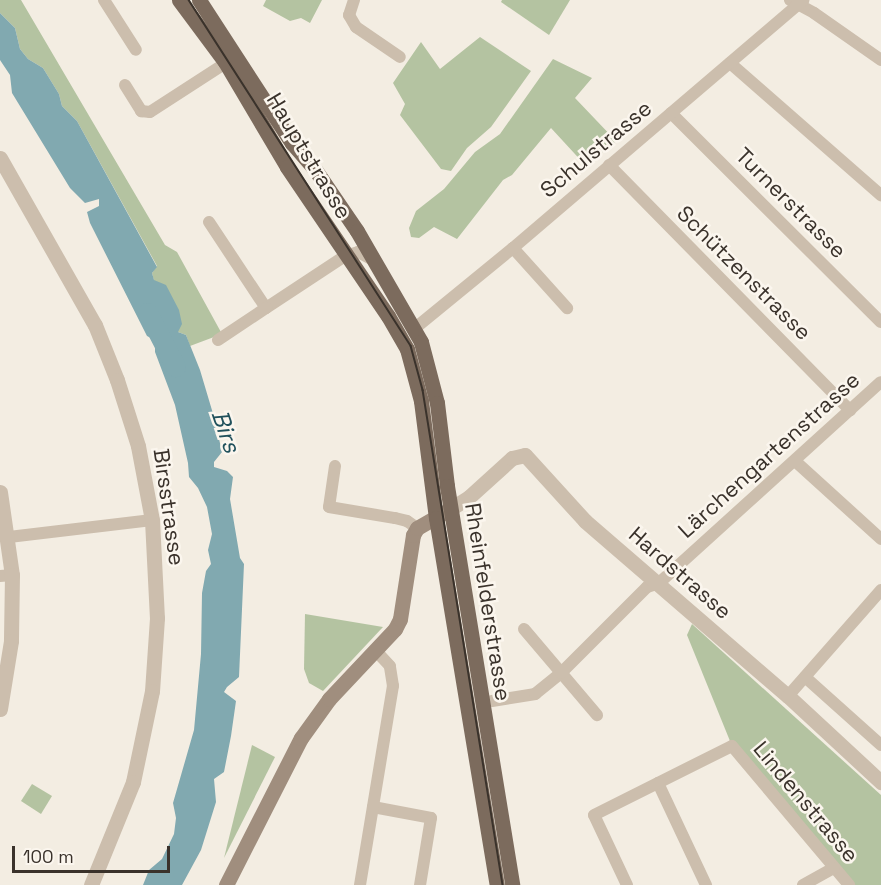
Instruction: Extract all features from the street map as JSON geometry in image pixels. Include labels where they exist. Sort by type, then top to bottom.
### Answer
[{"type":"main road","name":"Hauptstrasse","points":[[179,0],[230,59],[293,146],[313,167],[341,208],[414,329]]},
{"type":"main road","name":"Hauptstrasse","points":[[199,0],[287,167],[399,336]]},
{"type":"main road","points":[[399,336],[414,329]]},
{"type":"main road","name":"Rheinfelderstrasse","points":[[414,329],[421,342],[437,403],[450,509],[512,885]]},
{"type":"main road","name":"Rheinfelderstrasse","points":[[399,336],[413,368],[421,401],[436,518],[497,885]]},
{"type":"main road","points":[[226,885],[301,738],[329,699],[389,638],[400,619],[410,546],[417,528],[450,509]]},
{"type":"street","points":[[104,0],[135,50]]},
{"type":"street","points":[[354,0],[349,15],[356,27],[399,57]]},
{"type":"street","points":[[797,1],[881,60]]},
{"type":"street","name":"Schulstrasse","points":[[414,329],[730,63],[797,1]]},
{"type":"street","points":[[125,85],[141,111],[150,112],[230,59]]},
{"type":"street","points":[[730,63],[881,195]]},
{"type":"street","name":"Turnerstrasse","points":[[671,113],[881,322]]},
{"type":"street","name":"Birsstrasse","points":[[0,158],[95,325],[117,380],[138,446],[152,520],[157,618],[152,691],[133,782],[91,885]]},
{"type":"street","name":"Schützenstrasse","points":[[609,165],[850,410]]},
{"type":"street","points":[[209,222],[266,308]]},
{"type":"street","points":[[513,248],[567,308]]},
{"type":"street","points":[[218,340],[345,256],[358,252],[371,259]]},
{"type":"street","name":"Lärchengartenstrasse","points":[[492,700],[535,694],[561,673],[647,586],[659,583],[881,382]]},
{"type":"street","name":"Hardstrasse","points":[[450,509],[469,497],[512,458],[525,455],[585,521],[788,696],[881,782]]},
{"type":"street","points":[[795,461],[881,539]]},
{"type":"street","points":[[335,466],[330,507],[395,518],[407,521],[417,528]]},
{"type":"street","points":[[0,492],[9,537],[6,575],[11,641],[0,710]]},
{"type":"street","points":[[9,537],[152,520]]},
{"type":"street","points":[[788,696],[881,590]]},
{"type":"street","points":[[524,629],[597,715]]},
{"type":"street","points":[[360,885],[394,677],[390,666],[376,651]]},
{"type":"street","points":[[805,677],[881,746]]},
{"type":"street","name":"Lindenstrasse","points":[[658,783],[732,746],[849,885]]},
{"type":"street","points":[[627,885],[594,815],[658,783],[706,885]]},
{"type":"street","points":[[373,807],[431,818],[420,885]]},
{"type":"street","points":[[803,885],[834,868]]},
{"type":"green space","points":[[0,0],[21,0],[165,245],[177,252],[222,334],[190,346],[186,335],[178,332],[154,281],[152,273],[157,266],[77,121],[62,106],[59,94],[43,68],[28,59],[20,49],[15,28],[0,13]]},
{"type":"green space","points":[[266,0],[322,0],[310,23],[301,18],[290,21],[263,6]]},
{"type":"green space","points":[[502,0],[570,0],[549,35],[501,2]]},
{"type":"green space","points":[[480,37],[531,71],[491,127],[467,148],[451,171],[441,169],[400,115],[405,104],[393,83],[421,42],[440,69]]},
{"type":"green space","points":[[553,59],[592,78],[575,98],[616,141],[586,166],[551,128],[512,175],[503,180],[457,239],[434,227],[419,238],[411,237],[409,228],[416,211],[444,189],[475,152],[500,134]]},
{"type":"green space","points":[[305,614],[383,627],[323,691],[309,683],[304,669]]},
{"type":"green space","points":[[692,624],[881,795],[881,885],[849,885],[732,746],[687,635]]},
{"type":"green space","points":[[252,745],[275,757],[224,858]]},
{"type":"green space","points":[[32,784],[52,796],[41,814],[21,801]]},
{"type":"water","points":[[0,13],[15,28],[20,49],[28,59],[43,68],[59,94],[62,106],[77,121],[157,267],[152,273],[154,280],[166,285],[179,310],[182,324],[178,332],[186,335],[200,370],[222,452],[214,462],[214,467],[227,471],[233,477],[230,499],[240,558],[244,564],[239,677],[224,692],[236,701],[224,772],[214,779],[216,802],[201,850],[182,885],[143,885],[149,870],[162,859],[174,834],[176,818],[173,803],[194,730],[201,654],[202,593],[206,571],[211,564],[208,550],[212,534],[207,507],[198,488],[189,477],[175,405],[155,352],[155,347],[167,340],[164,336],[153,339],[147,336],[90,223],[87,212],[99,206],[99,199],[85,203],[70,188],[12,93],[10,75],[0,60]]},
{"type":"waterway","name":"Birs","points":[[148,313],[176,367]]},
{"type":"tram line","points":[[189,0],[411,346],[423,390],[503,885]]}]
